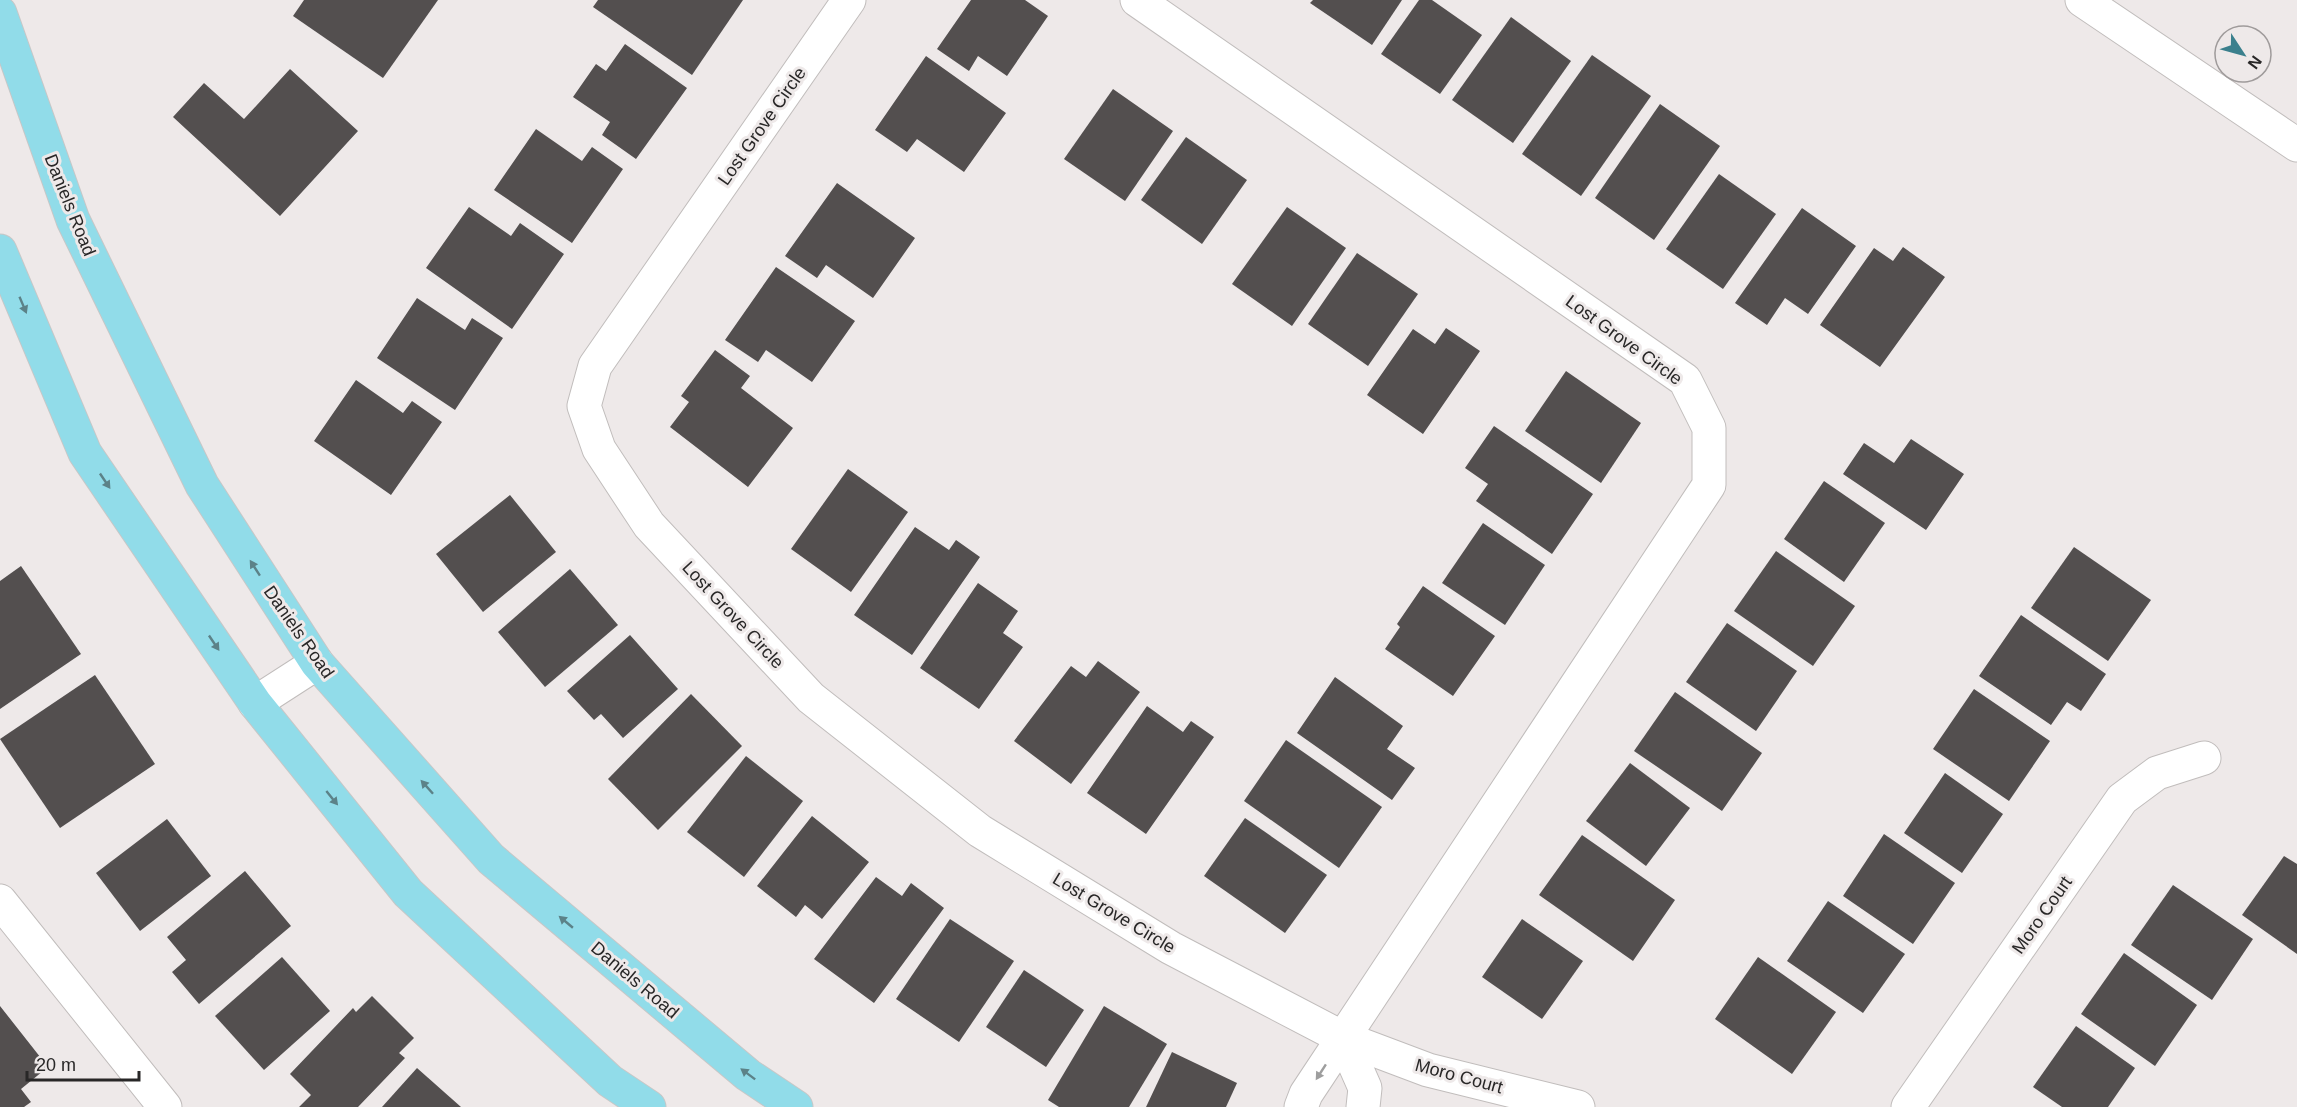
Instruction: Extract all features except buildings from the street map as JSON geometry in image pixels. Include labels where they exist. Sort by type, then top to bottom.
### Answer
[{"type":"main road","name":"Daniels Road","points":[[0,12],[73,220],[88,252],[202,485],[317,663],[491,859],[748,1075],[796,1107]]},
{"type":"main road","points":[[0,251],[86,453],[255,703],[408,893],[610,1081],[649,1107]]},
{"type":"street","name":"Lost Grove Circle","points":[[849,0],[595,366],[584,406],[598,449],[649,525],[811,698],[961,817],[980,831],[1171,948],[1343,1038]]},
{"type":"street","name":"Lost Grove Circle","points":[[1137,0],[1684,380],[1709,428],[1709,485],[1306,1094],[1301,1107]]},
{"type":"street","points":[[2082,0],[2297,145]]},
{"type":"street","points":[[255,703],[317,663]]},
{"type":"street","name":"Moro Court","points":[[1908,1107],[2122,799],[2157,773],[2204,758]]},
{"type":"street","points":[[0,902],[165,1107]]},
{"type":"street","points":[[1343,1038],[1365,1088],[1363,1107]]},
{"type":"street","name":"Moro Court","points":[[1343,1038],[1428,1070],[1578,1107]]}]
